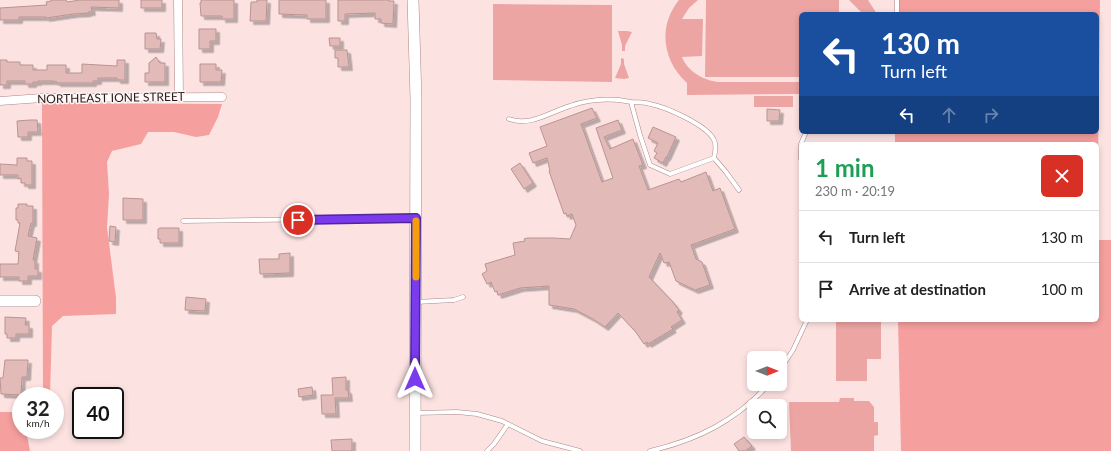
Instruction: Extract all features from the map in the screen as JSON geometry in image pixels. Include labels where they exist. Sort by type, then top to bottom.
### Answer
[{"type":"street","points":[[178,0],[179,97]]},
{"type":"street","points":[[413,0],[416,98],[415,451]]},
{"type":"street","name":"NORTHEAST IONE STREET","points":[[0,101],[42,98],[222,97]]},
{"type":"street","points":[[0,301],[35,301]]},
{"type":"lane","points":[[897,0],[897,12]]},
{"type":"lane","points":[[509,119],[515,121],[533,120],[571,105],[596,100],[619,99],[651,104],[690,120],[712,136],[715,142],[714,158],[739,190]]},
{"type":"lane","points":[[631,102],[650,165],[670,174],[714,158]]},
{"type":"lane","points":[[183,221],[416,218]]},
{"type":"lane","points":[[415,302],[454,300],[463,297]]},
{"type":"lane","points":[[787,359],[806,322]]},
{"type":"lane","points":[[650,451],[683,442],[718,427],[751,402],[762,391]]},
{"type":"lane","points":[[415,413],[457,412],[477,414],[494,418],[542,441],[580,451]]},
{"type":"lane","points":[[488,451],[508,424]]},
{"type":"shaded area","points":[[679,0],[698,0],[689,8],[682,19],[703,19],[702,56],[682,57],[688,67],[696,74],[718,82],[799,82],[799,94],[687,95],[687,83],[672,64],[666,43],[668,21],[672,10]]},
{"type":"shaded area","points":[[706,0],[839,0],[839,12],[799,12],[799,77],[705,77]]},
{"type":"shaded area","points":[[849,0],[868,0],[876,12],[861,12]]},
{"type":"shaded area","points":[[899,0],[1100,0],[1099,80],[1099,12],[899,12]]},
{"type":"shaded area","points":[[493,4],[612,5],[612,82],[493,80]]},
{"type":"shaded area","points":[[618,31],[632,32],[625,46],[625,51],[622,51]]},
{"type":"shaded area","points":[[621,58],[624,59],[624,64],[629,78],[615,78],[621,64]]},
{"type":"shaded area","points":[[754,96],[793,96],[793,107],[754,107]]},
{"type":"shaded area","points":[[42,103],[222,104],[218,117],[209,135],[196,137],[174,132],[148,132],[141,144],[112,151],[107,162],[109,194],[107,227],[116,298],[116,314],[63,316],[52,326],[50,387],[43,387]]},
{"type":"shaded area","points":[[895,134],[1098,134],[1098,142],[895,142]]},
{"type":"shaded area","points":[[1099,240],[1111,240],[1111,451],[901,451],[898,322],[1099,322]]},
{"type":"shaded area","points":[[836,322],[881,322],[881,359],[867,359],[867,381],[836,381]]},
{"type":"shaded area","points":[[840,398],[854,398],[854,401],[869,401],[874,407],[874,422],[878,422],[878,435],[874,436],[874,451],[791,451],[789,402],[839,402]]},
{"type":"shaded area","points":[[0,412],[12,412],[12,439],[28,439],[30,451],[0,451]]},
{"type":"building","points":[[51,0],[66,0],[67,2],[80,0],[119,0],[119,8],[91,7],[92,12],[88,13],[46,18],[19,17],[19,20],[0,20],[0,8],[47,5],[46,2]]},
{"type":"building","points":[[141,0],[162,0],[162,8],[141,8]]},
{"type":"building","points":[[201,0],[234,0],[234,19],[222,19],[222,16],[201,16]]},
{"type":"building","points":[[257,0],[267,0],[266,21],[250,21],[251,2],[257,2]]},
{"type":"building","points":[[279,0],[326,0],[326,19],[307,19],[307,15],[279,14]]},
{"type":"building","points":[[338,0],[394,1],[393,24],[381,23],[381,19],[375,19],[375,13],[345,14],[345,21],[338,21]]},
{"type":"building","points":[[199,29],[216,29],[216,41],[210,41],[210,49],[199,49]]},
{"type":"building","points":[[145,33],[156,33],[157,39],[161,39],[160,49],[145,49]]},
{"type":"building","points":[[329,38],[340,38],[340,46],[330,46]]},
{"type":"building","points":[[335,50],[347,50],[349,67],[338,67],[338,58],[335,58]]},
{"type":"building","points":[[156,57],[160,63],[165,63],[165,82],[145,82],[145,73],[149,73],[149,63]]},
{"type":"building","points":[[0,60],[7,60],[7,62],[20,62],[20,65],[33,65],[33,70],[47,70],[47,65],[66,65],[66,73],[82,73],[82,64],[117,66],[117,60],[125,60],[125,80],[117,80],[117,78],[98,78],[98,81],[93,81],[93,83],[57,83],[53,81],[38,81],[33,82],[33,84],[25,84],[25,81],[7,81],[7,85],[0,85]]},
{"type":"building","points":[[200,64],[216,64],[216,70],[222,70],[221,82],[200,82]]},
{"type":"building","points":[[592,108],[597,118],[581,124],[602,182],[613,178],[596,128],[618,120],[622,130],[604,137],[610,149],[633,139],[643,165],[639,166],[648,190],[679,179],[681,182],[706,172],[713,191],[720,188],[735,229],[691,245],[696,259],[702,262],[710,285],[695,290],[676,281],[669,262],[664,263],[660,253],[649,277],[679,310],[677,312],[682,320],[671,327],[673,329],[648,344],[647,342],[644,344],[635,331],[618,313],[605,327],[574,309],[549,305],[549,286],[520,288],[498,295],[497,291],[495,292],[491,282],[487,284],[482,274],[487,271],[485,264],[515,255],[513,243],[525,241],[524,239],[527,238],[570,239],[576,225],[572,214],[567,216],[566,213],[564,214],[549,171],[547,158],[533,163],[529,153],[547,146],[540,127]]},
{"type":"building","points":[[767,109],[780,110],[779,121],[767,121]]},
{"type":"building","points":[[37,120],[38,132],[28,132],[28,137],[18,137],[17,121]]},
{"type":"building","points":[[653,127],[676,137],[663,163],[654,158],[657,153],[654,151],[658,143],[648,138]]},
{"type":"building","points":[[17,158],[27,158],[27,161],[32,161],[32,185],[25,185],[25,183],[21,183],[21,178],[18,179],[18,175],[0,175],[0,164],[17,165]]},
{"type":"building","points":[[520,163],[533,183],[524,189],[511,169]]},
{"type":"building","points":[[123,198],[143,199],[143,220],[123,220]]},
{"type":"building","points":[[18,204],[33,206],[33,223],[31,223],[28,236],[37,238],[33,260],[35,260],[35,269],[38,269],[38,276],[28,276],[28,281],[19,281],[19,277],[0,277],[0,264],[18,264],[19,252],[15,251],[20,223],[16,220],[16,208],[18,208]]},
{"type":"building","points":[[110,226],[116,227],[115,242],[109,241]]},
{"type":"building","points":[[179,228],[179,243],[160,243],[160,239],[158,239],[158,229]]},
{"type":"building","points":[[290,253],[290,273],[260,274],[259,259],[279,259],[279,254]]},
{"type":"building","points":[[186,297],[206,299],[205,311],[185,310]]},
{"type":"building","points":[[5,317],[26,318],[25,325],[29,325],[29,334],[16,334],[16,338],[7,338],[7,334],[5,334]]},
{"type":"building","points":[[5,360],[28,360],[27,377],[22,377],[21,387],[12,387],[12,395],[1,394],[0,378],[3,378]]},
{"type":"building","points":[[346,377],[346,390],[348,390],[349,398],[335,398],[336,414],[322,414],[321,395],[333,395],[332,378]]},
{"type":"building","points":[[312,387],[313,395],[299,397],[298,389]]},
{"type":"building","points":[[744,437],[752,446],[745,451],[739,451],[734,444]]},
{"type":"building","points":[[352,439],[352,451],[332,451],[331,440]]},
{"type":"slow traffic","points":[[416,221],[416,277]]},
{"type":"route","points":[[298,220],[416,218],[415,379]]}]
